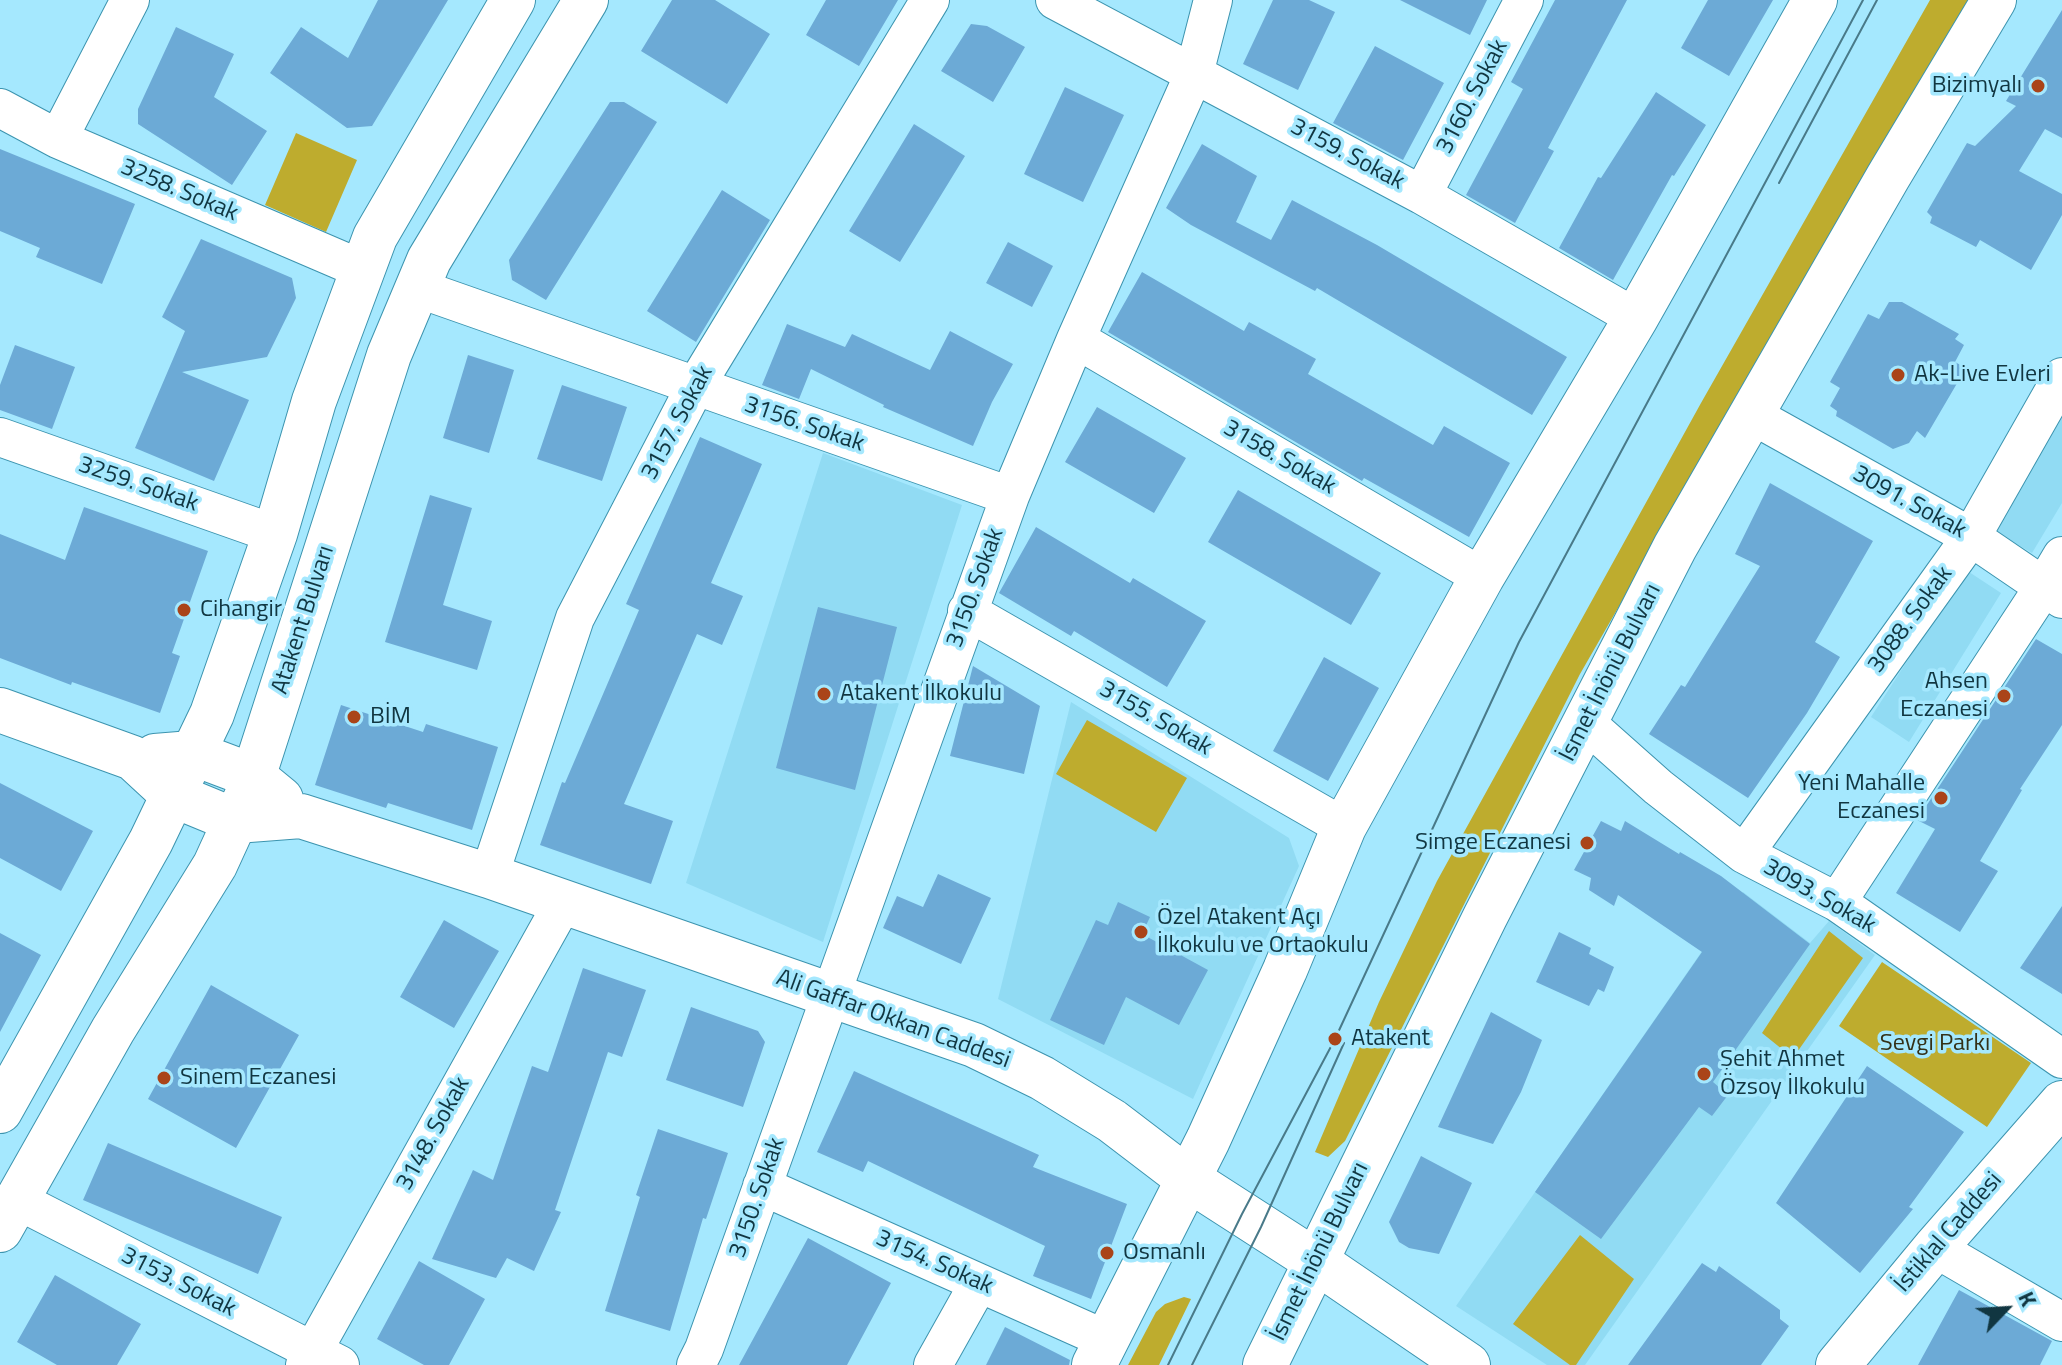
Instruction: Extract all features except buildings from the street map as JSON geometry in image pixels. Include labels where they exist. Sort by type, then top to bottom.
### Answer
[{"type":"main road","points":[[0,1111],[151,841],[212,714],[275,534],[314,401],[361,269],[375,237],[513,0]]},
{"type":"main road","name":"Atakent Bulvarı","points":[[9,1215],[113,1030],[215,865],[236,821],[389,355],[417,288],[429,260],[586,0]]},
{"type":"main road","points":[[1100,1352],[1145,1270],[1188,1179],[1285,970],[1344,827],[1482,577],[1636,318],[1815,0]]},
{"type":"main road","name":"İsmet İnönü Bulvarı","points":[[1265,1365],[1478,931],[1675,547],[1994,0]]},
{"type":"main road","name":"Ali Gaffar Okkan Caddesi","points":[[0,710],[133,758],[173,795],[236,821],[301,816],[489,876],[974,1045],[1042,1078],[1112,1121],[1188,1179],[1468,1365]]},
{"type":"main road","name":"Ali Gaffar Okkan Caddesi","points":[[133,758],[192,753],[253,776],[301,816]]},
{"type":"main road","name":"İstiklal Caddesi","points":[[1838,1365],[2062,1103]]},
{"type":"street","points":[[58,139],[130,0]]},
{"type":"street","name":"3157. Sokak","points":[[489,876],[575,618],[695,387],[930,0]]},
{"type":"street","name":"3159. Sokak","points":[[1055,0],[1422,195],[1636,318]]},
{"type":"street","name":"3150. Sokak","points":[[696,1365],[1010,496],[1194,74],[1213,0]]},
{"type":"street","name":"3160. Sokak","points":[[1422,195],[1524,0]]},
{"type":"street","name":"3258. Sokak","points":[[0,108],[58,139],[361,269]]},
{"type":"street","name":"3156. Sokak","points":[[417,288],[1010,496]]},
{"type":"street","name":"3158. Sokak","points":[[1076,339],[1482,577]]},
{"type":"street","name":"3088. Sokak","points":[[1744,854],[1971,537],[2062,377]]},
{"type":"street","name":"3091. Sokak","points":[[1752,415],[1971,537],[2053,594]]},
{"type":"street","name":"3259. Sokak","points":[[0,437],[275,534]]},
{"type":"street","points":[[1837,902],[2053,594],[2062,556]]},
{"type":"street","name":"3155. Sokak","points":[[967,611],[1344,827]]},
{"type":"street","name":"3093. Sokak","points":[[1586,723],[1658,787],[1744,854],[1837,902],[2062,1059]]},
{"type":"street","name":"3148. Sokak","points":[[319,1360],[563,903]]},
{"type":"street","name":"3154. Sokak","points":[[762,1186],[979,1283],[1100,1352]]},
{"type":"street","name":"3153. Sokak","points":[[9,1215],[319,1360]]},
{"type":"street","points":[[1935,1248],[2062,1322]]},
{"type":"street","points":[[933,1365],[979,1283]]},
{"type":"shaded area","points":[[2062,415],[2062,503],[2032,553],[1993,530]]},
{"type":"shaded area","name":"Atakent İlkokulu","points":[[823,453],[962,505],[823,942],[686,883]]},
{"type":"shaded area","points":[[1966,570],[2001,593],[1909,742],[1871,717]]},
{"type":"shaded area","name":"Özel Atakent Açı İlkokulu ve Ortaokulu","points":[[1071,702],[1289,838],[1299,866],[1193,1099],[998,999]]},
{"type":"shaded area","name":"Şehit Ahmet Özsoy İlkokulu","points":[[1743,892],[1810,943],[1829,921],[1875,955],[1585,1365],[1547,1365],[1456,1306]]},
{"type":"green space","points":[[1930,0],[1968,0],[1580,674],[1345,1141],[1328,1157],[1315,1152],[1379,1002],[1437,881],[1701,403]]},
{"type":"green space","points":[[296,133],[357,160],[326,232],[265,205]]},
{"type":"green space","points":[[1087,720],[1187,778],[1156,832],[1056,774]]},
{"type":"green space","points":[[1829,931],[1863,958],[1793,1058],[1762,1033]]},
{"type":"green space","name":"Sevgi Parkı","points":[[1882,962],[2031,1063],[1987,1127],[1839,1026]]},
{"type":"green space","points":[[1580,1235],[1634,1279],[1576,1365],[1570,1365],[1513,1324]]},
{"type":"green space","points":[[1184,1297],[1191,1299],[1159,1365],[1128,1365],[1156,1312],[1165,1304]]},
{"type":"tram line","points":[[1168,1365],[1242,1214],[1335,1039],[1519,642],[1863,0]]},
{"type":"tram line","points":[[1779,183],[1877,0]]},
{"type":"tram line","points":[[1192,1365],[1261,1227],[1344,1043]]},
{"type":"place","name":"Bizimyalı","points":[[2038,86]]},
{"type":"place","name":"Ak-Live Evleri","points":[[1898,375]]},
{"type":"place","name":"Cihangir","points":[[184,610]]},
{"type":"place","name":"Atakent İlkokulu","points":[[824,694]]},
{"type":"place","name":"Ahsen Eczanesi","points":[[2004,696]]},
{"type":"place","name":"BİM","points":[[354,717]]},
{"type":"place","name":"Yeni Mahalle Eczanesi","points":[[1941,798]]},
{"type":"place","name":"Simge Eczanesi","points":[[1587,843]]},
{"type":"place","name":"Özel Atakent Açı İlkokulu ve Ortaokulu","points":[[1141,932]]},
{"type":"place","name":"Atakent","points":[[1335,1039]]},
{"type":"place","name":"Şehit Ahmet Özsoy İlkokulu","points":[[1704,1074]]},
{"type":"place","name":"Sinem Eczanesi","points":[[164,1078]]},
{"type":"place","name":"Osmanlı","points":[[1107,1253]]}]
